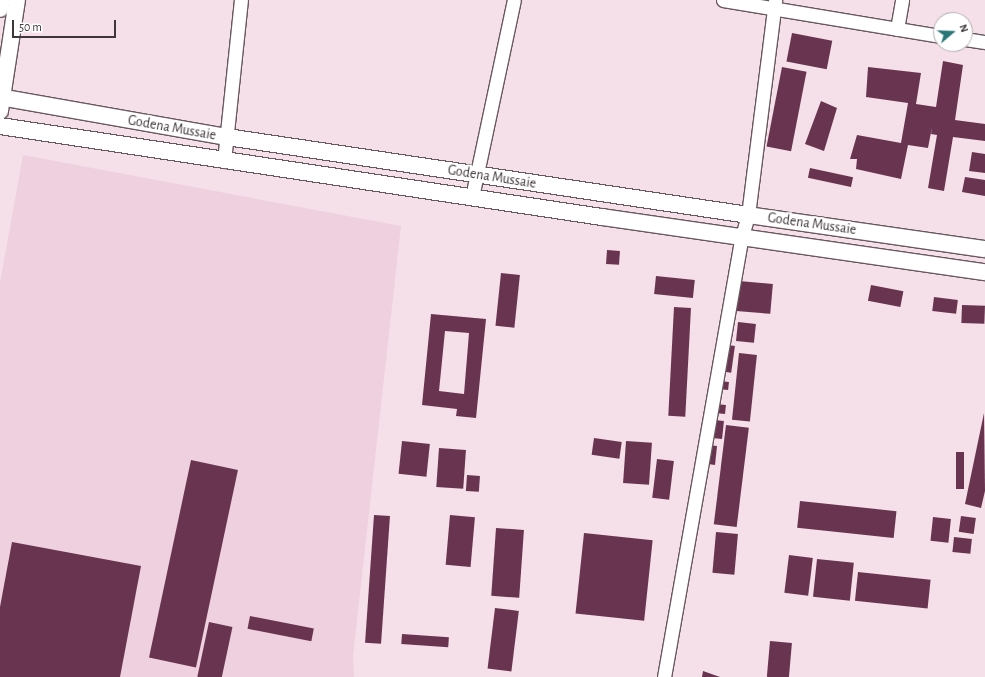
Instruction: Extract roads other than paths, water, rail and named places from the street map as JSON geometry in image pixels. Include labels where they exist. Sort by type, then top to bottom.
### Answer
[{"type":"street","points":[[0,9],[1,0]]},
{"type":"street","points":[[1,102],[18,0]]},
{"type":"street","points":[[224,161],[241,0]]},
{"type":"street","points":[[472,197],[514,0]]},
{"type":"street","points":[[723,0],[774,4],[897,29],[933,35]]},
{"type":"street","points":[[897,29],[902,0]]},
{"type":"street","points":[[664,677],[742,236],[748,215],[774,4]]},
{"type":"street","points":[[973,40],[985,42]]},
{"type":"street","name":"Godena Mussaie","points":[[1,102],[748,215],[985,248]]},
{"type":"street","name":"Godena Mussaie","points":[[0,126],[224,161],[985,272]]}]
